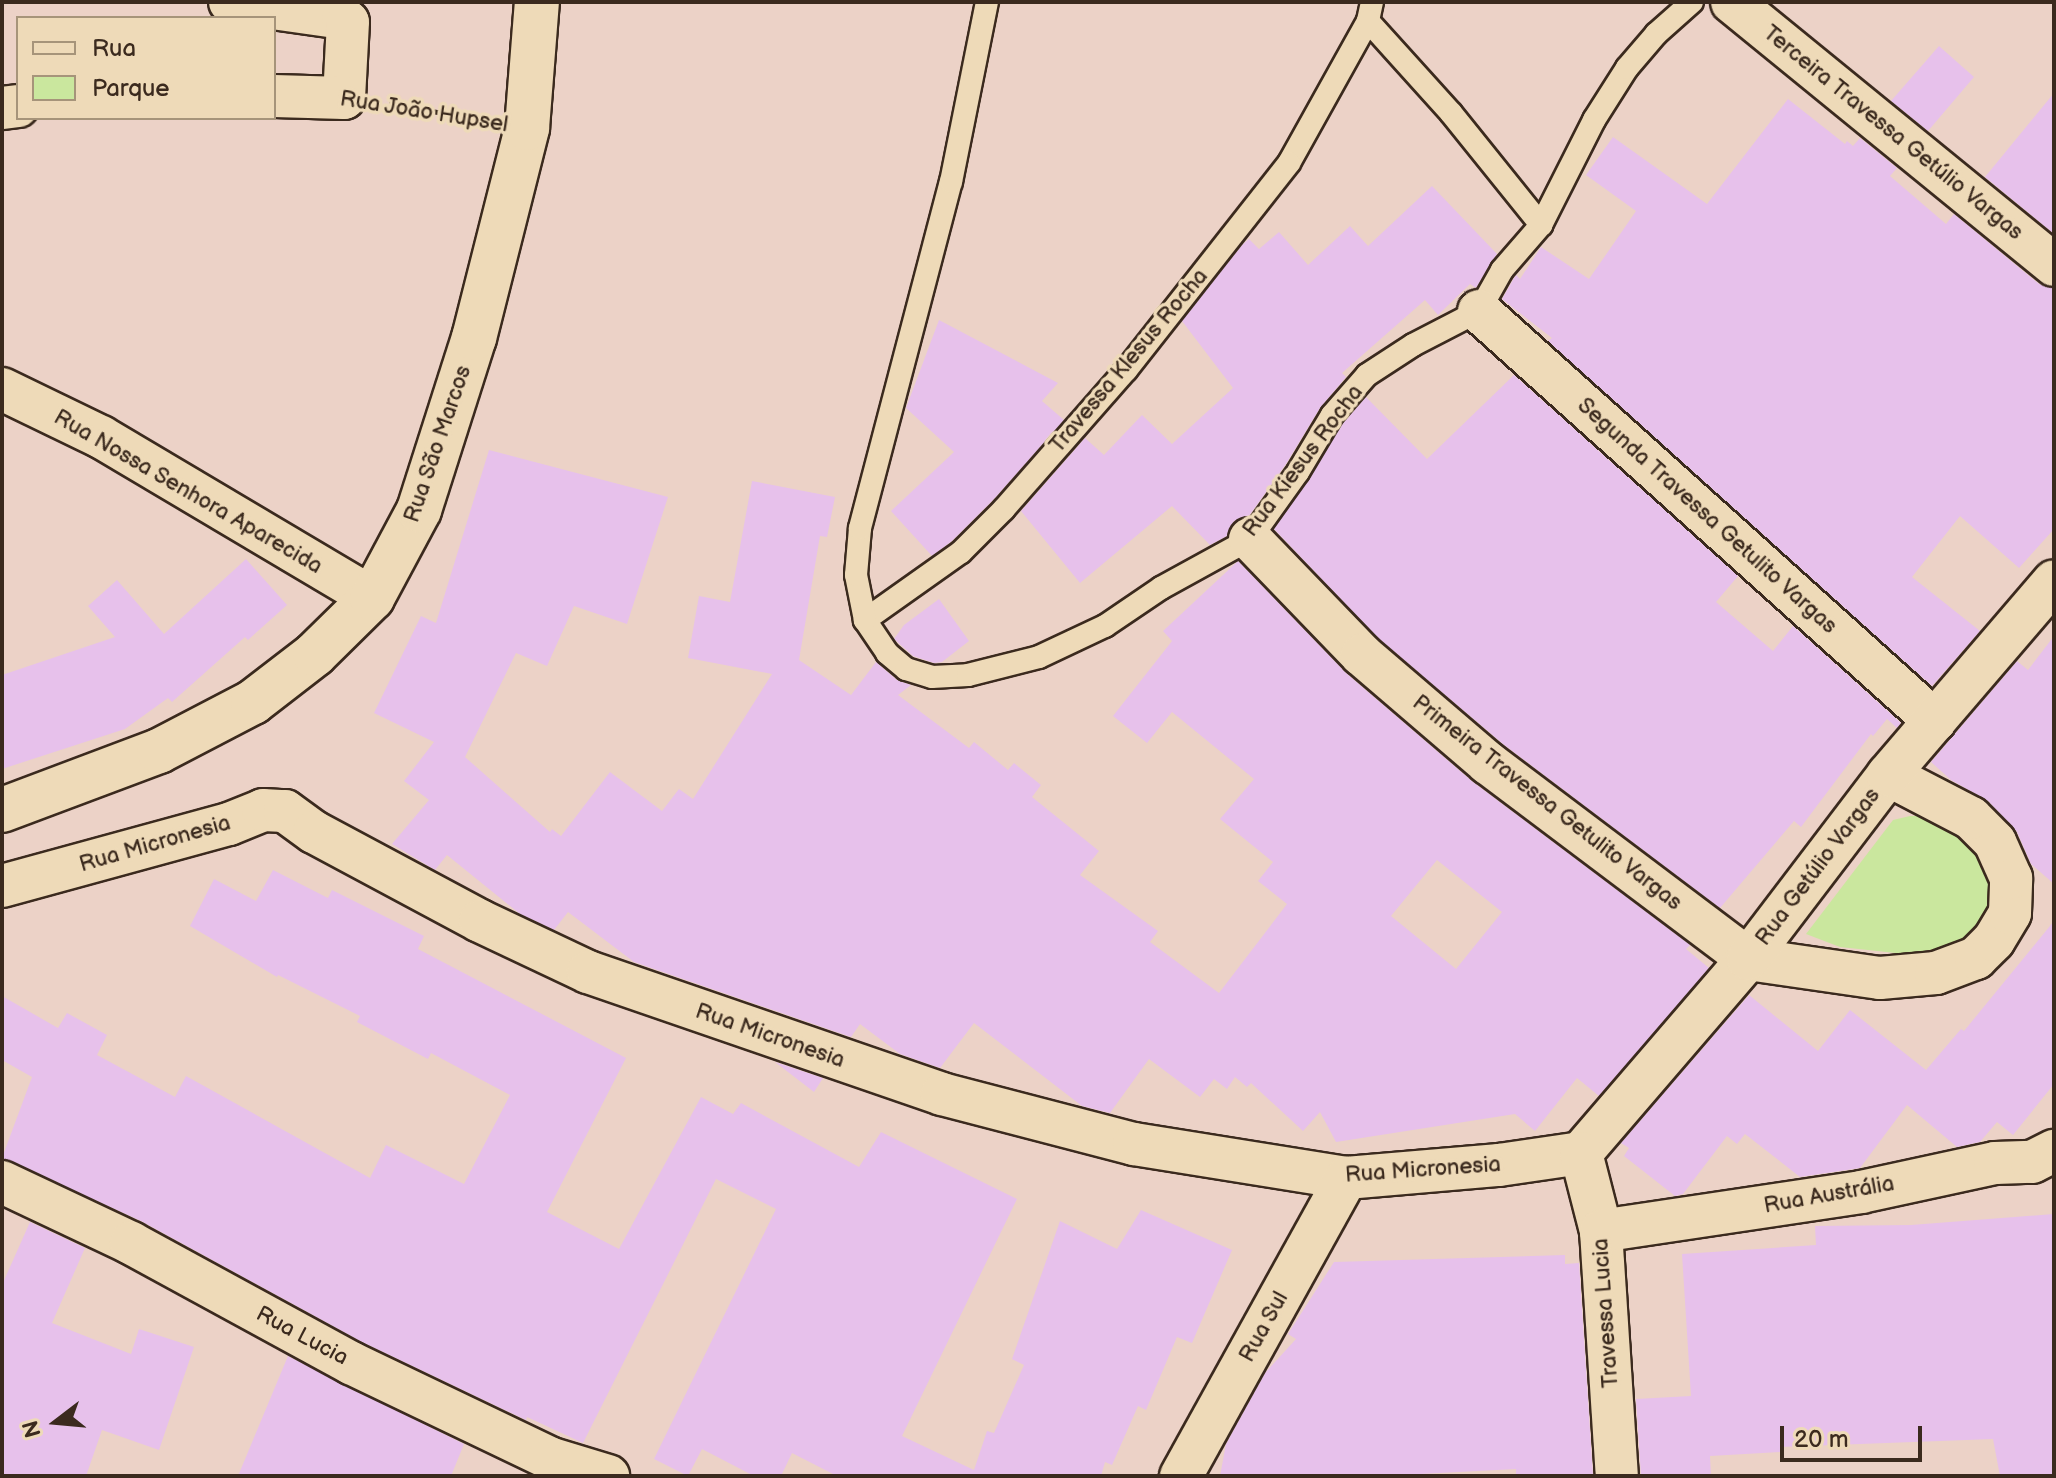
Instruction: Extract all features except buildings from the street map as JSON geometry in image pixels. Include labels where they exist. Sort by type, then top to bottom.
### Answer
[{"type":"main road","name":"Rua São Marcos","points":[[2,810],[159,751],[253,702],[315,654],[372,598],[419,510],[445,437],[474,338],[527,128],[537,2]]},
{"type":"street","points":[[230,2],[346,19],[349,25],[344,98]]},
{"type":"street","name":"Terceira Travessa Getúlio Vargas","points":[[1732,2],[2054,265]]},
{"type":"street","name":"Rua João Hupsel","points":[[276,96],[344,98]]},
{"type":"street","name":"Segunda Travessa Getulito Vargas","points":[[1479,311],[1935,721]]},
{"type":"street","name":"Rua Nossa Senhora Aparecida","points":[[2,389],[101,437],[372,598]]},
{"type":"street","name":"Primeira Travessa Getulito Vargas","points":[[1250,539],[1362,655],[1488,763],[1748,959]]},
{"type":"street","name":"Rua Getúlio Vargas","points":[[1581,1153],[1748,959],[1888,775],[2054,581]]},
{"type":"street","points":[[1748,959],[1880,978],[1936,973],[1976,958],[1994,940],[2010,913],[2011,878],[1995,842],[1971,818],[1888,775]]},
{"type":"street","name":"Rua Micronesia","points":[[2,886],[229,824],[263,810],[285,811],[314,832],[480,921],[588,972],[827,1057],[942,1094],[1134,1144],[1346,1178],[1499,1165],[1581,1153]]},
{"type":"street","name":"Rua Austrália","points":[[1601,1231],[1861,1192],[1995,1163],[2032,1162],[2054,1151]]},
{"type":"street","name":"Travessa Lucia","points":[[1581,1153],[1601,1231],[1617,1476]]},
{"type":"street","name":"Rua Sul","points":[[1181,1476],[1346,1178]]},
{"type":"street","name":"Rua Lucia","points":[[2,1182],[131,1243],[546,1467],[608,1476]]},
{"type":"lane","points":[[865,620],[856,575],[860,528],[951,182],[987,2]]},
{"type":"lane","points":[[1479,311],[1502,270],[1541,225],[1594,120],[1627,68],[1656,34],[1692,2]]},
{"type":"lane","points":[[1370,12],[1541,225]]},
{"type":"lane","name":"Travessa Klesus Rocha","points":[[865,620],[961,552],[1004,509],[1126,370],[1289,163],[1370,12]]},
{"type":"lane","name":"Rua Kiesus Rocha","points":[[865,620],[887,653],[906,669],[932,677],[968,675],[1039,657],[1105,626],[1161,588],[1250,539],[1298,472],[1332,415],[1367,375],[1413,345],[1479,311]]},
{"type":"path","name":"Rua João Hupsel","points":[[344,98],[527,128]]},
{"type":"green space","points":[[1927,816],[1966,831],[1996,883],[1988,919],[1962,945],[1905,954],[1840,947],[1806,934],[1893,820]]}]
